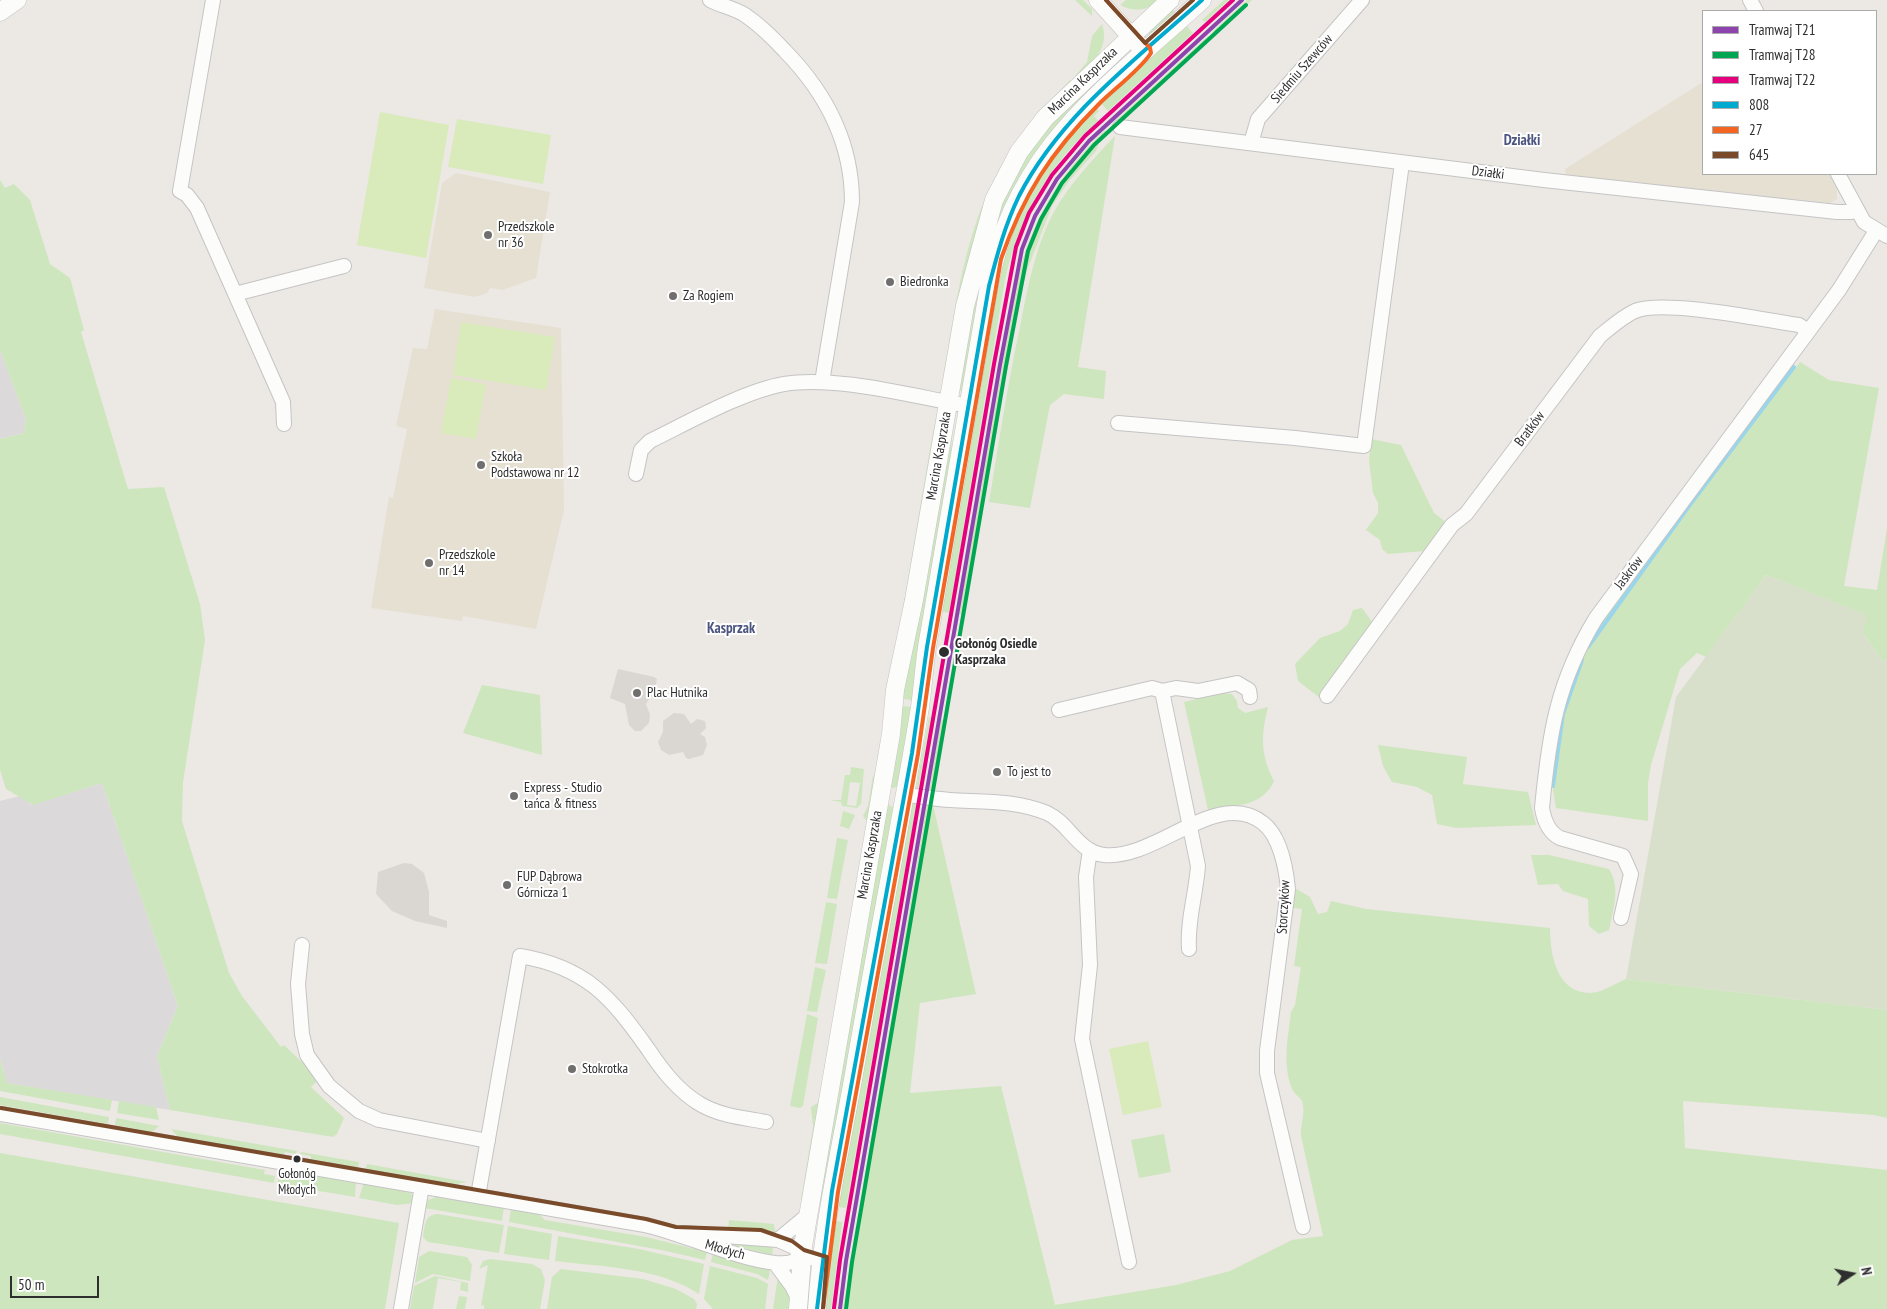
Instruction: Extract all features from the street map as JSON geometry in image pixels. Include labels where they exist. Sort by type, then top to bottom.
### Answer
[{"type":"street","points":[[0,12],[18,0]]},
{"type":"street","points":[[213,0],[180,191],[188,195],[197,208],[283,402],[284,424]]},
{"type":"street","points":[[710,0],[746,15],[792,58],[826,102],[835,117],[845,145],[851,175],[852,202],[822,382]]},
{"type":"street","points":[[1098,0],[1145,52]]},
{"type":"street","name":"Marcina Kasprzaka","points":[[799,1305],[802,1256],[808,1215],[891,734],[895,690],[914,600],[971,281],[988,218],[1004,178],[1019,152],[1048,114],[1170,0]]},
{"type":"street","name":"Marcina Kasprzaka","points":[[817,1309],[822,1260],[884,898],[905,795],[926,655],[993,268],[1006,225],[1016,201],[1034,168],[1065,127],[1202,0]]},
{"type":"street","name":"Siedmiu Szewców","points":[[1251,143],[1258,120],[1362,0]]},
{"type":"street","name":"Działki","points":[[1120,127],[1402,163],[1837,212],[1856,210]]},
{"type":"street","points":[[1118,422],[1248,433],[1364,446],[1402,163]]},
{"type":"street","points":[[1838,175],[1864,222],[1881,234]]},
{"type":"street","name":"Jaskrów","points":[[1621,918],[1631,874],[1623,856],[1560,838],[1552,833],[1544,817],[1542,808],[1550,742],[1564,679],[1578,647],[1596,618],[1881,234]]},
{"type":"street","points":[[235,294],[344,266]]},
{"type":"street","name":"Bratków","points":[[1327,696],[1452,525],[1466,514],[1600,336],[1613,325],[1635,312],[1665,307],[1799,325],[1808,331]]},
{"type":"street","points":[[636,474],[641,450],[645,445],[679,427],[768,388],[795,383],[822,382],[948,403]]},
{"type":"street","name":"Marcina Kasprzaka","points":[[948,403],[969,406]]},
{"type":"street","points":[[1059,710],[1146,689],[1162,691],[1176,688],[1198,691],[1237,683],[1249,690],[1250,697]]},
{"type":"street","points":[[1162,691],[1192,826],[1198,866],[1197,884],[1188,926],[1189,949]]},
{"type":"street","points":[[881,794],[952,800],[995,801],[1039,811],[1057,819],[1081,844],[1090,850],[1086,877],[1090,966],[1083,1023],[1083,1048],[1129,1262]]},
{"type":"street","name":"Storczyków","points":[[1090,850],[1101,855],[1131,853],[1153,846],[1192,826],[1224,813],[1252,816],[1271,832],[1284,867],[1288,889],[1266,1064],[1303,1227]]},
{"type":"street","points":[[302,945],[298,984],[302,1034],[307,1055],[329,1086],[359,1111],[379,1120],[488,1141]]},
{"type":"street","points":[[478,1196],[520,956],[549,962],[588,980],[616,1007],[671,1080],[701,1104],[721,1113],[766,1122]]},
{"type":"street","name":"Młodych","points":[[0,1114],[645,1225],[675,1233],[704,1245],[775,1263],[792,1262],[802,1256]]},
{"type":"street","points":[[401,1309],[422,1186]]},
{"type":"street","points":[[778,1240],[808,1215]]},
{"type":"street","name":"Młodych","points":[[675,1233],[778,1240],[794,1247],[802,1256],[822,1260]]},
{"type":"street","points":[[775,1263],[792,1286],[799,1305]]},
{"type":"shaded area","points":[[1702,83],[1702,175],[1830,175],[1837,188],[1837,199],[1830,203],[1566,176],[1565,169]]},
{"type":"shaded area","name":"Przedszkole nr 36","points":[[456,173],[550,192],[536,278],[503,290],[490,288],[487,293],[475,297],[424,288],[442,183]]},
{"type":"shaded area","name":"Szkoła Podstawowa nr 12","points":[[435,309],[561,328],[564,510],[536,629],[463,616],[462,621],[371,608],[389,497],[393,498],[407,429],[396,426],[413,348],[427,349]]},
{"type":"shaded area","points":[[0,350],[26,419],[24,433],[0,439]]},
{"type":"shaded area","points":[[618,669],[657,679],[655,690],[646,704],[650,715],[649,723],[641,731],[635,731],[629,725],[625,704],[610,698]]},
{"type":"shaded area","points":[[674,713],[684,714],[691,724],[697,719],[705,721],[706,728],[700,734],[705,737],[707,745],[703,755],[689,759],[686,758],[683,752],[669,755],[661,750],[658,742],[663,732],[663,721]]},
{"type":"shaded area","points":[[102,783],[178,1006],[157,1056],[170,1110],[7,1083],[0,1059],[0,801],[20,796],[32,805]]},
{"type":"shaded area","points":[[404,863],[412,864],[424,873],[429,892],[429,915],[447,921],[447,928],[415,921],[392,911],[376,894],[378,872]]},
{"type":"green space","points":[[1075,0],[1083,0],[1092,9],[1092,16]]},
{"type":"green space","points":[[1126,0],[1161,0],[1146,8],[1136,10],[1120,5]]},
{"type":"green space","points":[[1224,0],[1229,0],[1205,22],[1202,20]]},
{"type":"green space","points":[[1247,0],[1252,0],[1215,34],[1213,31]]},
{"type":"green space","points":[[1171,8],[1177,14],[1153,35],[1148,32]]},
{"type":"green space","points":[[1102,24],[1104,41],[1102,48],[1094,60],[1076,77],[1087,62],[1092,36]]},
{"type":"green space","points":[[1185,24],[1193,33],[1108,111],[1100,102]]},
{"type":"green space","points":[[1208,36],[1210,39],[1149,95],[1115,130],[1111,125]]},
{"type":"green space","points":[[1070,80],[1071,82],[1018,143],[942,382],[963,268],[980,212],[991,185],[1019,139]]},
{"type":"green space","points":[[1080,91],[1086,98],[1037,152],[962,391],[958,391],[974,289],[989,227],[1031,147]]},
{"type":"green space","points":[[1095,107],[1099,111],[1094,116],[1098,121],[1065,155],[1038,193],[1011,257],[1005,280],[949,613],[940,611],[1001,262],[1036,178]]},
{"type":"green space","points":[[380,112],[449,125],[426,258],[357,245]]},
{"type":"green space","points":[[457,119],[551,135],[543,184],[448,167]]},
{"type":"green space","points":[[1105,130],[1108,133],[1100,140],[1096,151],[1069,181],[1052,206],[1026,273],[1012,334],[964,615],[959,614],[1016,287],[1022,264],[1029,242],[1048,201],[1074,164]]},
{"type":"green space","points":[[1115,136],[1078,367],[1106,371],[1104,399],[1064,394],[1050,405],[1030,508],[989,502],[1016,344],[1031,274],[1040,243],[1061,200],[1080,174]]},
{"type":"green space","points":[[0,180],[5,188],[14,184],[30,200],[50,264],[70,278],[84,330],[81,332],[128,489],[164,487],[200,604],[205,640],[183,782],[182,821],[229,973],[242,996],[281,1047],[284,1045],[306,1066],[316,1082],[311,1087],[344,1118],[337,1134],[333,1137],[170,1110],[157,1056],[178,1006],[102,783],[33,805],[6,789],[0,770],[0,439],[24,433],[26,419],[0,350]]},
{"type":"green space","points":[[461,322],[555,337],[546,390],[453,375]]},
{"type":"green space","points":[[1800,362],[1829,380],[1879,388],[1844,586],[1877,590],[1887,528],[1887,659],[1883,661],[1863,633],[1866,615],[1766,575],[1706,657],[1697,653],[1680,669],[1651,765],[1648,783],[1648,821],[1556,808],[1553,790],[1563,706],[1572,678],[1608,609]]},
{"type":"green space","points":[[451,378],[486,384],[476,439],[441,433]]},
{"type":"green space","points":[[936,417],[937,425],[888,696],[930,449]]},
{"type":"green space","points":[[953,425],[949,478],[918,701],[897,698]]},
{"type":"green space","points":[[1371,439],[1401,445],[1434,513],[1446,522],[1425,551],[1388,554],[1382,549],[1380,540],[1366,530],[1378,513],[1378,503],[1373,493],[1369,461]]},
{"type":"green space","points":[[1766,575],[1867,615],[1863,633],[1883,661],[1887,659],[1887,1010],[1626,979],[1676,697]]},
{"type":"green space","points":[[1362,608],[1373,623],[1320,698],[1298,681],[1295,664],[1320,638],[1340,631],[1348,624],[1353,610]]},
{"type":"green space","points":[[482,685],[540,695],[542,755],[463,733]]},
{"type":"green space","points":[[1222,693],[1232,694],[1237,701],[1238,708],[1245,713],[1268,707],[1263,744],[1266,762],[1274,781],[1269,790],[1254,801],[1237,806],[1208,810],[1184,702]]},
{"type":"green space","points":[[896,705],[917,708],[897,786],[894,788],[890,787]]},
{"type":"green space","points":[[929,717],[931,717],[918,790],[916,788]]},
{"type":"green space","points":[[941,719],[943,720],[931,793],[929,792]]},
{"type":"green space","points":[[1378,745],[1467,757],[1463,784],[1528,792],[1536,825],[1456,828],[1437,824],[1432,795],[1417,787],[1392,782],[1383,766]]},
{"type":"green space","points":[[851,767],[864,769],[861,804],[857,808],[842,806],[841,802],[830,800],[841,800],[845,775],[850,775]],"holes":[[[850,782],[860,783],[856,806],[847,805]]]},
{"type":"green space","points":[[873,775],[875,779],[870,817],[866,820],[863,816],[868,806]]},
{"type":"green space","points":[[909,803],[916,803],[916,806],[846,1208],[839,1207],[836,1214]]},
{"type":"green space","points":[[927,803],[933,806],[934,809],[976,994],[920,1003],[910,1093],[1001,1086],[1055,1305],[1176,1285],[1230,1271],[1292,1240],[1323,1236],[1301,1136],[1302,1101],[1292,1089],[1286,1061],[1291,1012],[1295,1005],[1301,967],[1294,966],[1302,909],[1293,908],[1295,888],[1310,897],[1318,914],[1327,912],[1331,901],[1366,909],[1550,928],[1552,950],[1558,971],[1570,987],[1579,991],[1590,993],[1599,991],[1626,979],[1887,1010],[1887,1118],[1874,1115],[1683,1101],[1685,1148],[1887,1170],[1887,1309],[843,1309]]},
{"type":"green space","points":[[887,804],[893,807],[824,1211],[824,1204],[817,1202]]},
{"type":"green space","points":[[843,811],[855,815],[849,829],[840,826]]},
{"type":"green space","points":[[837,838],[848,840],[837,899],[827,898]]},
{"type":"green space","points":[[1531,855],[1549,855],[1609,869],[1613,876],[1615,891],[1609,930],[1599,934],[1589,926],[1588,899],[1563,891],[1558,884],[1538,885]]},
{"type":"green space","points":[[826,902],[837,904],[827,964],[815,963]]},
{"type":"green space","points":[[815,967],[826,970],[817,1012],[807,1011]]},
{"type":"green space","points":[[807,1014],[818,1018],[803,1106],[800,1108],[790,1106]]},
{"type":"green space","points":[[1148,1041],[1162,1107],[1123,1115],[1109,1049]]},
{"type":"green space","points":[[0,1059],[7,1083],[112,1100],[110,1111],[0,1091]]},
{"type":"green space","points":[[0,1097],[109,1117],[108,1124],[0,1105]]},
{"type":"green space","points":[[119,1101],[156,1107],[159,1120],[117,1113]]},
{"type":"green space","points":[[821,1101],[804,1200],[801,1200],[813,1127],[811,1107]]},
{"type":"green space","points":[[116,1118],[159,1126],[152,1132],[115,1125]]},
{"type":"green space","points":[[0,1123],[265,1170],[264,1174],[275,1176],[274,1183],[0,1134]]},
{"type":"green space","points":[[171,1129],[297,1151],[296,1154],[285,1152],[284,1155],[178,1137]]},
{"type":"green space","points":[[1164,1134],[1171,1172],[1139,1178],[1131,1140]]},
{"type":"green space","points":[[301,1152],[359,1162],[358,1169],[311,1160],[311,1156],[300,1154]]},
{"type":"green space","points":[[0,1153],[399,1223],[385,1309],[0,1309]]},
{"type":"green space","points":[[367,1164],[467,1182],[451,1185],[365,1170]]},
{"type":"green space","points":[[291,1175],[304,1177],[328,1176],[356,1181],[355,1197],[277,1184],[279,1176],[290,1179]]},
{"type":"green space","points":[[364,1182],[404,1189],[413,1195],[414,1203],[397,1205],[359,1198]]},
{"type":"green space","points":[[439,1196],[504,1207],[502,1221],[424,1208],[428,1200]]},
{"type":"green space","points":[[511,1208],[539,1214],[545,1220],[646,1237],[707,1252],[705,1260],[509,1222]]},
{"type":"green space","points":[[438,1214],[504,1225],[499,1253],[428,1242],[423,1237],[426,1221],[430,1216]]},
{"type":"green space","points":[[843,1215],[831,1309],[824,1309],[835,1221],[842,1222]]},
{"type":"green space","points":[[729,1220],[774,1224],[775,1232],[728,1229]]},
{"type":"green space","points":[[508,1226],[552,1234],[549,1260],[504,1254]]},
{"type":"green space","points":[[558,1236],[639,1249],[704,1264],[699,1294],[666,1278],[648,1273],[555,1261]]},
{"type":"green space","points":[[716,1242],[773,1246],[772,1255]]},
{"type":"green space","points":[[429,1251],[467,1257],[472,1265],[470,1281],[433,1274],[415,1283],[419,1257]]},
{"type":"green space","points":[[713,1253],[770,1270],[768,1280],[757,1274],[711,1262]]},
{"type":"green space","points":[[490,1259],[532,1264],[541,1269],[545,1280],[540,1309],[484,1309],[484,1305],[481,1306],[488,1265],[479,1269],[483,1261]]},
{"type":"green space","points":[[710,1266],[757,1278],[768,1284],[765,1309],[713,1309],[704,1299]]},
{"type":"green space","points":[[561,1269],[643,1279],[676,1289],[694,1299],[697,1304],[696,1309],[547,1309],[552,1277]]},
{"type":"green space","points":[[435,1276],[468,1283],[468,1292],[460,1290],[461,1282],[438,1278],[433,1309],[410,1309],[414,1286]]},
{"type":"green space","points":[[778,1276],[790,1296],[792,1309],[773,1309]]},
{"type":"green space","points":[[459,1296],[467,1297],[465,1309],[456,1309]]},
{"type":"waterway","points":[[1588,647],[1689,506],[1794,367]]},
{"type":"waterway","points":[[1553,786],[1563,714],[1582,660]]},
{"type":"tram line","name":"T22","points":[[834,1308],[840,1260],[994,364],[1016,247],[1029,213],[1052,175],[1085,136],[1233,0]]},
{"type":"tram line","name":"T21","points":[[840,1309],[846,1261],[1000,365],[1022,249],[1035,216],[1057,179],[1089,141],[1242,0]]},
{"type":"tram line","name":"T28","points":[[846,1309],[852,1262],[1006,366],[1028,251],[1041,219],[1062,183],[1094,145],[1246,5]]},
{"type":"transit line","name":"27","points":[[823,1309],[838,1192],[918,754],[933,648],[1001,259],[1029,194],[1053,157],[1082,122],[1141,66],[1151,53],[1150,48],[1106,0]]},
{"type":"transit line","name":"645","points":[[1106,0],[1145,43],[1193,0]]},
{"type":"transit line","name":"808","points":[[817,1309],[832,1191],[912,753],[927,647],[989,286],[998,252],[1019,196],[1036,167],[1056,140],[1101,90],[1202,0]]},
{"type":"transit line","name":"645","points":[[1,1108],[646,1219],[676,1227],[761,1230],[792,1241],[804,1250],[827,1257],[823,1309]]},
{"type":"place","name":"Przedszkole nr 36","points":[[488,235]]},
{"type":"place","name":"Biedronka","points":[[890,282]]},
{"type":"place","name":"Za Rogiem","points":[[673,296]]},
{"type":"place","name":"Szkoła Podstawowa nr 12","points":[[481,465]]},
{"type":"place","name":"Przedszkole nr 14","points":[[429,563]]},
{"type":"place","name":"Gołonóg Osiedle Kasprzaka","points":[[944,652]]},
{"type":"place","name":"Plac Hutnika","points":[[637,693]]},
{"type":"place","name":"To jest to","points":[[997,772]]},
{"type":"place","name":"Express - Studio tańca & fitness","points":[[514,796]]},
{"type":"place","name":"FUP Dąbrowa Górnicza 1","points":[[507,885]]},
{"type":"place","name":"Stokrotka","points":[[572,1069]]},
{"type":"place","name":"Gołonóg Młodych","points":[[297,1159]]},
{"type":"district","name":"Działki","points":[[1522,141]]},
{"type":"district","name":"Kasprzak","points":[[731,629]]}]
